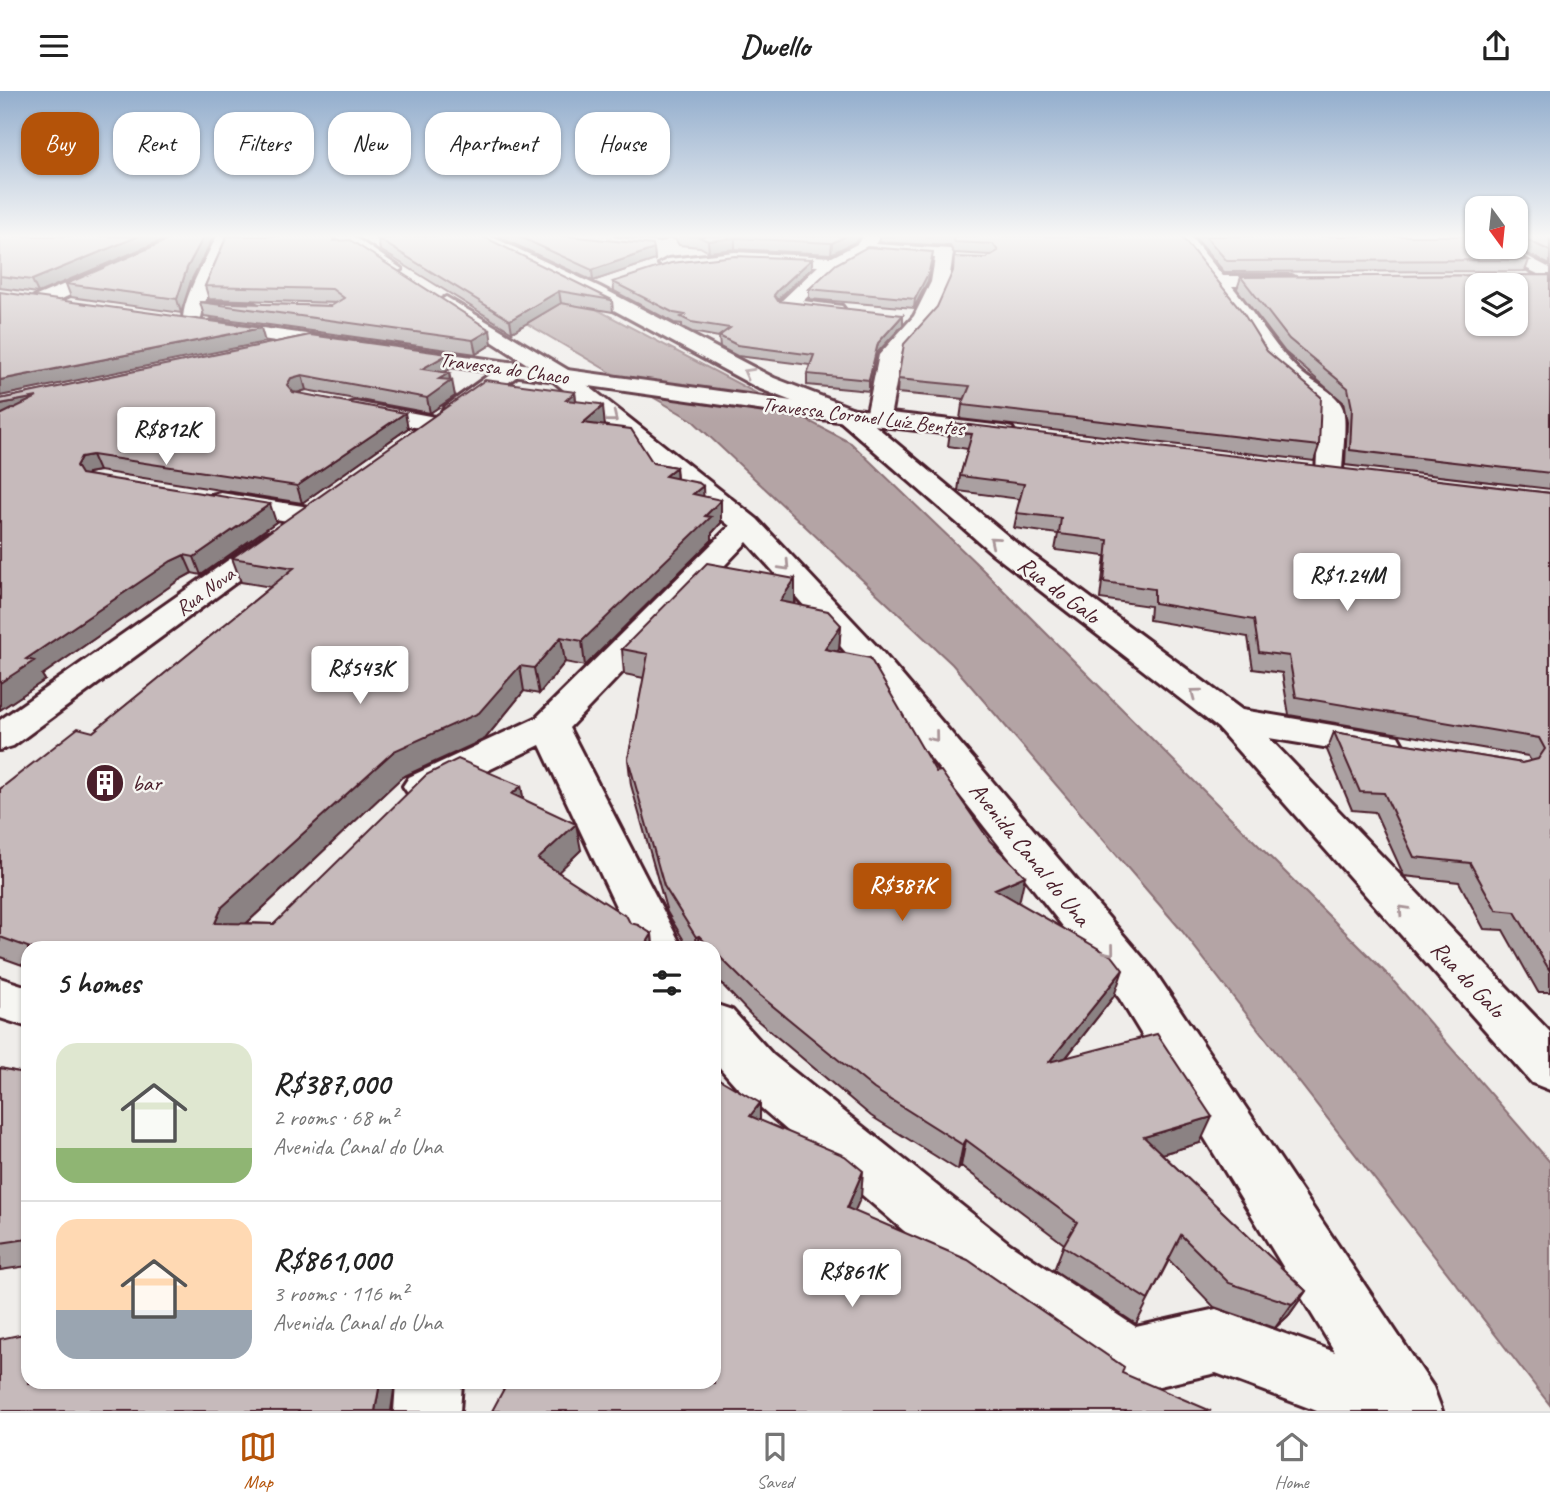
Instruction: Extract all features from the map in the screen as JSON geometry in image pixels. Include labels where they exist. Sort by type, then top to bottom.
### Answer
[{"type":"street","points":[[40,298],[34,300],[82,307]]},
{"type":"street","points":[[191,324],[201,298]]},
{"type":"street","name":"Avenida Canal do Una","points":[[437,298],[576,378],[747,526],[871,660],[1137,985],[1408,1411]]},
{"type":"street","name":"Rua do Galo","points":[[622,298],[766,383],[833,413],[1004,548],[1230,720],[1550,1067]]},
{"type":"street","points":[[796,298],[787,305],[855,311]]},
{"type":"street","points":[[878,418],[890,355],[923,318],[933,298]]},
{"type":"street","points":[[1232,298],[1273,357],[1296,380],[1321,397],[1331,409],[1342,476],[1302,471]]},
{"type":"street","points":[[191,324],[272,309]]},
{"type":"street","points":[[896,315],[923,318]]},
{"type":"street","name":"Travessa do Chaco","points":[[191,324],[576,378]]},
{"type":"street","points":[[245,355],[310,342]]},
{"type":"street","points":[[404,447],[512,369]]},
{"type":"street","name":"Travessa Coronel Luíz Bentes","points":[[576,378],[1029,436]]},
{"type":"street","points":[[332,405],[435,424]]},
{"type":"street","name":"Rua Nova","points":[[0,738],[319,508],[191,496]]},
{"type":"street","points":[[398,807],[418,789],[549,726],[747,526]]},
{"type":"street","points":[[1230,720],[1418,750]]},
{"type":"street","points":[[549,726],[656,941]]},
{"type":"street","points":[[0,998],[21,1005]]},
{"type":"street","points":[[721,1033],[755,1071],[989,1265],[1129,1361],[1216,1341],[1408,1411]]},
{"type":"street","points":[[427,1411],[429,1389]]},
{"type":"shaded area","points":[[482,298],[574,298],[851,443],[980,567],[1389,976],[1550,1162],[1550,1405],[1182,931],[952,664],[692,420]]},
{"type":"building","points":[[0,298],[41,298],[261,328],[0,380]]},
{"type":"building","points":[[344,298],[440,298],[490,330],[473,340],[200,302],[331,306]]},
{"type":"building","points":[[473,298],[548,298],[510,320]]},
{"type":"building","points":[[644,298],[776,298],[778,301],[903,315],[878,343],[869,380],[807,374],[814,355],[737,345],[719,336],[730,328],[691,322],[681,317],[685,315],[674,313]]},
{"type":"building","points":[[941,298],[1231,298],[1267,351],[1321,397],[1319,446],[962,405],[970,386],[898,379],[904,344],[937,307]]},
{"type":"building","points":[[1257,298],[1465,298],[1465,336],[1528,336],[1528,298],[1550,298],[1550,473],[1350,450],[1352,408],[1348,388],[1289,339]]},
{"type":"building","points":[[310,335],[448,354],[422,369],[449,373],[439,379],[452,380],[427,398],[302,375],[291,378],[287,385],[293,392],[405,413],[297,486],[92,455],[81,457],[76,466],[81,474],[270,504],[194,557],[184,555],[171,561],[26,659],[34,661],[0,683],[0,415],[37,397],[0,404],[0,399]]},
{"type":"building","points":[[485,380],[575,392],[566,400],[600,404],[603,406],[583,423],[631,429],[653,463],[676,467],[665,476],[699,483],[703,486],[693,494],[721,500],[705,516],[711,517],[582,641],[561,637],[534,668],[520,666],[479,713],[394,751],[222,907],[215,923],[274,924],[426,775],[458,759],[521,786],[512,794],[576,824],[538,859],[627,917],[630,923],[652,934],[648,941],[21,941],[21,945],[0,937],[0,789],[78,728],[93,732],[294,568],[232,558]]},
{"type":"building","points":[[953,423],[1550,493],[1550,971],[1515,912],[1496,910],[1470,863],[1414,857],[1384,793],[1360,792],[1334,732],[1522,763],[1538,759],[1545,749],[1539,738],[1296,697],[1289,656],[1259,652],[1254,620],[1154,603],[1154,589],[1104,582],[1108,540],[1059,534],[1061,518],[1016,513],[1024,484],[960,476],[972,434],[950,432]]},
{"type":"building","points":[[707,563],[795,579],[780,601],[828,611],[841,625],[825,649],[870,658],[936,772],[941,771],[990,841],[1025,876],[995,889],[1113,957],[1123,970],[1049,1062],[1157,1034],[1212,1117],[1144,1137],[1306,1291],[1292,1304],[1229,1283],[1181,1235],[1148,1300],[1063,1246],[1077,1222],[966,1140],[963,1145],[874,1089],[752,989],[721,958],[721,941],[704,941],[699,936],[696,937],[664,886],[628,759],[648,654],[622,649]]},
{"type":"building","points":[[0,1068],[21,1072],[21,1240],[0,1243]]},
{"type":"building","points":[[721,1080],[760,1103],[750,1116],[845,1156],[863,1171],[847,1208],[968,1260],[1124,1367],[1122,1373],[1211,1411],[492,1411],[504,1389],[721,1389]]},
{"type":"building","points":[[21,1334],[21,1389],[379,1389],[375,1411],[0,1411],[0,1339]]},
{"type":"place","name":"bar","points":[[105,783]]}]
